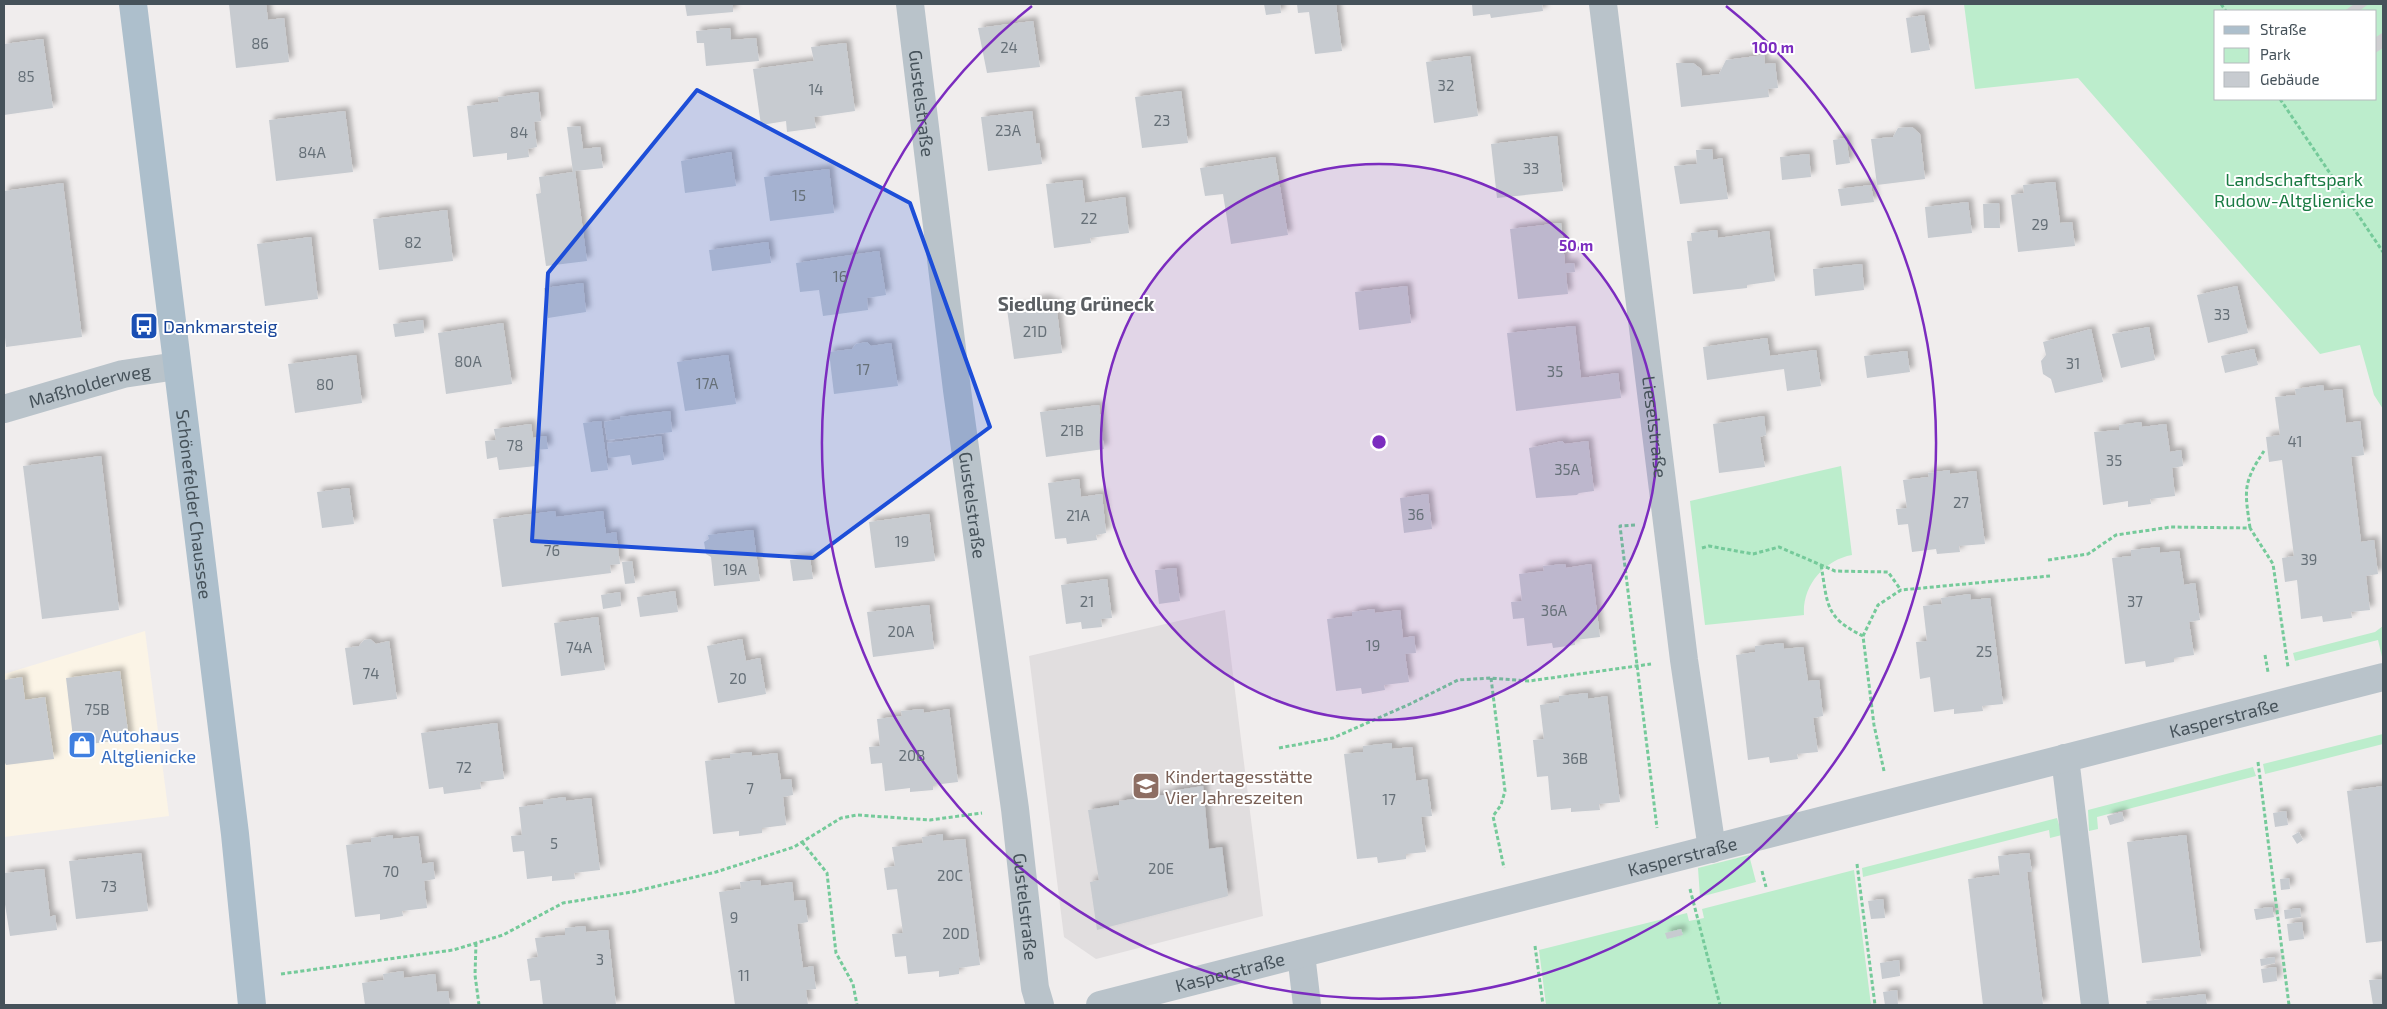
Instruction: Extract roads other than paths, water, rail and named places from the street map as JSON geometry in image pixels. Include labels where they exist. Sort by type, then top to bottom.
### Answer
[{"type":"main road","name":"Schönefelder Chaussee","points":[[133,4],[235,834],[252,1005]]},
{"type":"street","name":"Gustelstraße","points":[[910,4],[957,390],[1015,809],[1034,988],[1040,1005]]},
{"type":"street","name":"Lieselstraße","points":[[1603,4],[1684,660],[1712,849]]},
{"type":"street","name":"Maßholderweg","points":[[4,409],[123,374],[177,366]]},
{"type":"street","name":"Kasperstraße","points":[[1100,1005],[2383,677]]},
{"type":"street","points":[[2065,758],[2095,1005]]},
{"type":"street","name":"Kasperstraße","points":[[1301,954],[1308,1005]]},
{"type":"tunnel","points":[[2354,4],[2358,10]]},
{"type":"tunnel","points":[[2377,39],[2383,48]]},
{"type":"place","name":"Dankmarsteig","points":[[144,326]]},
{"type":"place","name":"Autohaus Altglienicke","points":[[82,745]]},
{"type":"place","name":"Kindertagesstätte Vier Jahreszeiten","points":[[1146,786]]},
{"type":"district","name":"Siedlung Grüneck","points":[[1076,303]]},
{"type":"park label","name":"Landschaftspark Rudow-Altglienicke","points":[[2294,189]]}]
